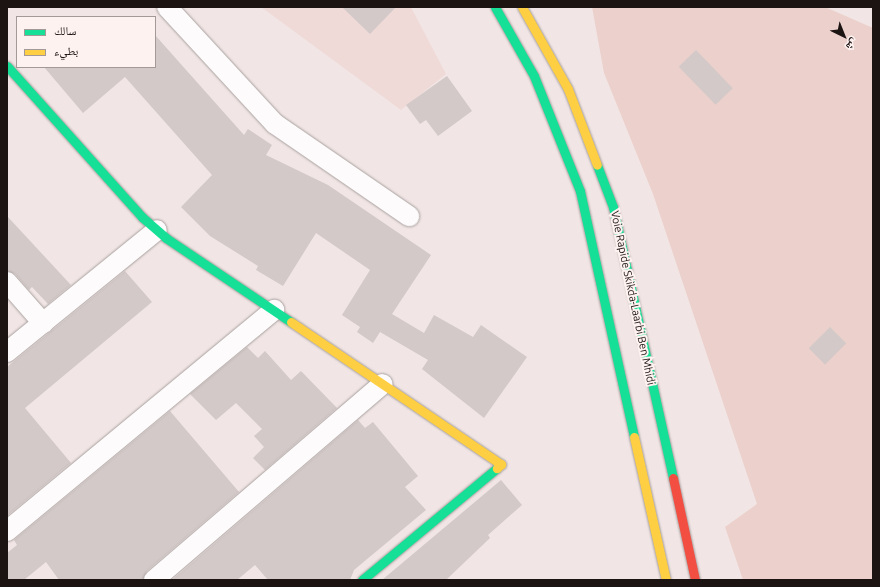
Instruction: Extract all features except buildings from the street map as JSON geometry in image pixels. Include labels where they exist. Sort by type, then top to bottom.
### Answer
[{"type":"main road","points":[[495,7],[534,76],[580,191],[666,580]]},
{"type":"main road","name":"Voie Rapide Skikda-Laarbi Ben Mhidi","points":[[522,7],[568,89],[613,207],[695,580]]},
{"type":"main road","points":[[7,66],[157,230],[501,464],[362,580]]},
{"type":"street","points":[[167,7],[275,124],[409,216]]},
{"type":"street","points":[[7,352],[157,230]]},
{"type":"street","points":[[7,282],[43,323]]},
{"type":"street","points":[[7,531],[274,310]]},
{"type":"street","points":[[154,580],[383,384]]},
{"type":"shaded area","points":[[261,7],[411,7],[446,74],[401,110]]},
{"type":"shaded area","points":[[592,7],[825,7],[873,28],[873,580],[743,580],[725,527],[757,504],[653,194],[604,73]]},
{"type":"traffic: fast","points":[[495,7],[534,76],[580,191],[634,437]]},
{"type":"traffic: fast","points":[[7,66],[142,217],[166,238],[291,322]]},
{"type":"traffic: fast","points":[[597,165],[613,207],[673,478]]},
{"type":"traffic: fast","points":[[362,580],[497,468]]},
{"type":"traffic: slow","points":[[522,7],[568,89],[597,165]]},
{"type":"traffic: slow","points":[[291,322],[501,464],[497,468]]},
{"type":"traffic: slow","points":[[634,437],[666,580]]},
{"type":"traffic: jam","points":[[673,478],[695,580]]}]
